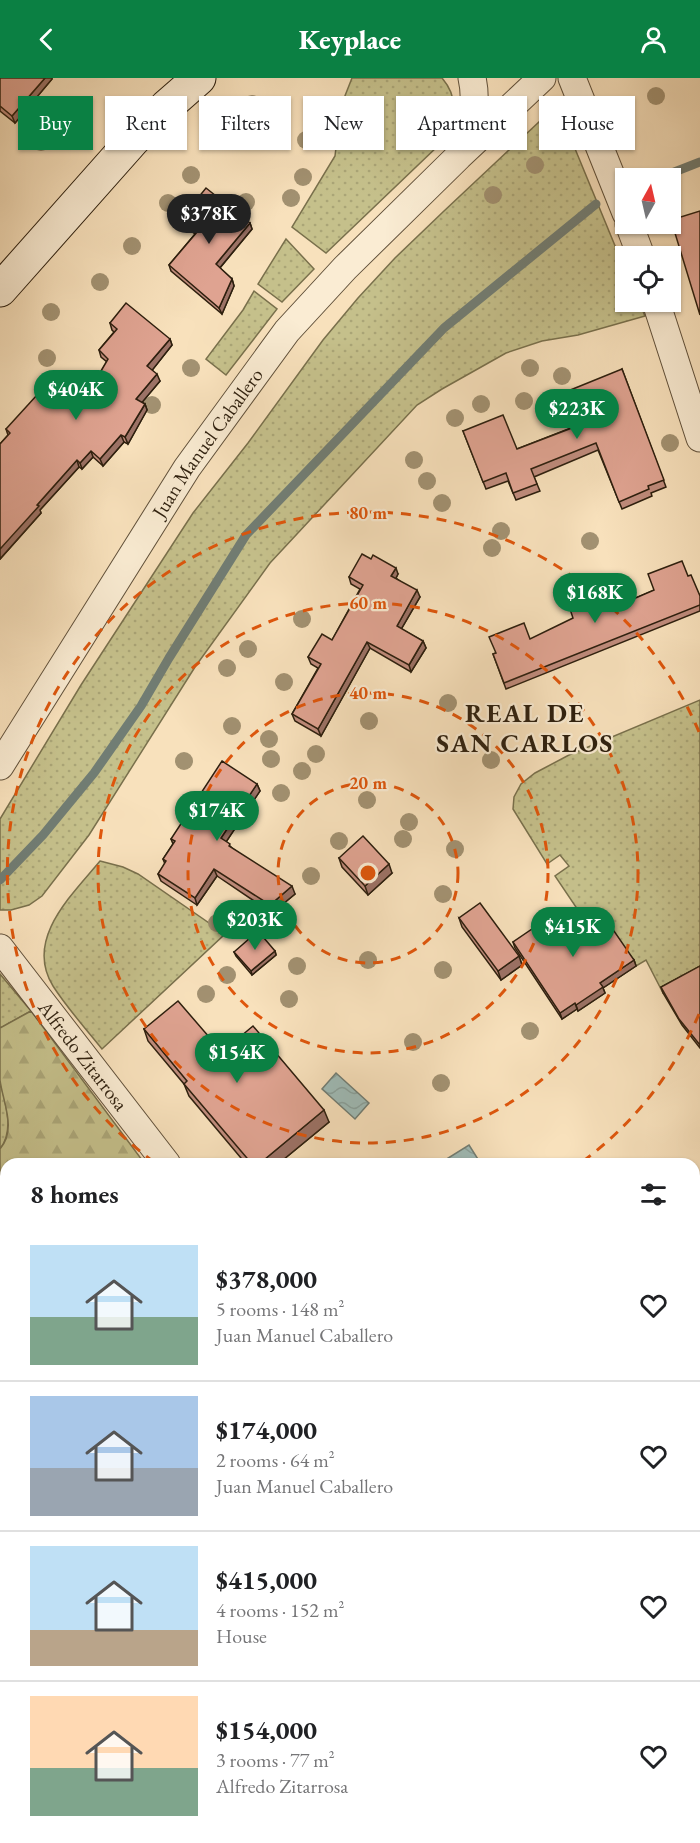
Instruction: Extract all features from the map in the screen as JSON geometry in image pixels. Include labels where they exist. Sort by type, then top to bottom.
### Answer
[{"type":"street","points":[[158,96],[168,78]]},
{"type":"street","points":[[178,96],[199,78]]},
{"type":"street","name":"Juan Manuel Caballero","points":[[459,156],[469,135],[473,116],[475,98],[472,78]]},
{"type":"street","name":"Juan Manuel Caballero","points":[[0,766],[187,468],[287,331],[345,268],[542,78]]},
{"type":"street","points":[[572,78],[615,187]]},
{"type":"street","points":[[0,290],[124,150]]},
{"type":"street","points":[[659,312],[700,438]]},
{"type":"street","name":"Alfredo Zitarrosa","points":[[0,948],[161,1158]]},
{"type":"green space","points":[[352,78],[442,78],[452,96],[396,96],[396,150],[434,150],[326,253],[292,227],[335,156],[336,150],[384,150],[384,96],[345,96]]},
{"type":"green space","points":[[539,122],[539,150],[576,150],[615,246],[615,312],[643,312],[645,316],[578,335],[542,341],[506,353],[417,405],[270,563],[195,667],[89,835],[42,896],[29,905],[11,910],[0,910],[0,819],[81,685],[193,513],[248,443],[323,340],[358,298],[395,258],[509,150],[527,150],[527,133]]},
{"type":"green space","points":[[286,239],[314,269],[282,302],[258,284]]},
{"type":"green space","points":[[254,291],[277,309],[226,375],[206,359],[243,310]]},
{"type":"green space","points":[[700,700],[700,973],[663,993],[646,960],[636,966],[606,922],[588,925],[555,876],[569,866],[560,855],[547,864],[513,809],[514,797],[521,784],[535,773],[569,755]]},
{"type":"green space","points":[[100,861],[138,874],[225,934],[102,1049],[53,986],[46,969],[44,951],[55,919],[65,903]]},
{"type":"green space","points":[[0,974],[31,1011],[0,1028]]},
{"type":"green space","points":[[31,1011],[141,1158],[0,1158],[0,1149],[8,1133],[8,1116],[0,1080],[0,1028]]},
{"type":"green space","points":[[0,1081],[8,1125],[5,1141],[0,1149]]},
{"type":"water","points":[[336,1073],[369,1103],[355,1119],[322,1089]]},
{"type":"water","points":[[469,1145],[477,1158],[448,1158]]},
{"type":"building","points":[[0,78],[45,78],[29,96],[18,96],[18,109],[12,116],[0,106]]},
{"type":"building","points":[[206,188],[250,223],[216,264],[232,279],[219,308],[169,265],[197,232],[181,219]]},
{"type":"building","points":[[700,211],[700,315],[681,246],[679,246],[675,234],[681,234],[681,217]]},
{"type":"building","points":[[126,303],[170,339],[147,366],[157,374],[136,399],[145,404],[125,437],[121,435],[100,459],[91,451],[80,463],[77,460],[0,549],[0,444],[10,433],[6,429],[47,384],[77,412],[108,359],[99,350],[117,329],[110,323]]},
{"type":"building","points":[[622,369],[664,480],[619,502],[596,443],[531,469],[537,484],[513,493],[506,473],[483,482],[463,431],[503,415],[517,449],[577,426],[563,393]]},
{"type":"building","points":[[362,554],[371,559],[373,555],[396,568],[391,576],[417,590],[397,626],[423,641],[409,665],[367,642],[318,729],[292,714],[321,664],[308,657],[322,634],[332,640],[363,585],[349,577]]},
{"type":"building","points":[[682,561],[700,596],[700,605],[504,683],[489,637],[524,623],[530,639],[573,618],[569,606],[603,592],[610,609],[654,590],[648,574]]},
{"type":"building","points":[[222,761],[257,784],[221,838],[230,844],[229,846],[292,886],[270,905],[214,869],[195,898],[158,874],[166,861],[163,859],[175,841],[171,839]]},
{"type":"building","points":[[363,836],[389,864],[365,886],[339,858]]},
{"type":"building","points":[[480,903],[519,956],[498,971],[459,918]]},
{"type":"building","points":[[593,913],[598,919],[603,915],[634,960],[600,983],[603,987],[560,1013],[513,942],[554,914],[566,933]]},
{"type":"building","points":[[258,931],[275,951],[251,971],[234,952]]},
{"type":"building","points":[[700,966],[700,1045],[679,1019],[661,987]]},
{"type":"building","points":[[178,1001],[222,1052],[253,1026],[324,1110],[266,1158],[247,1158],[184,1084],[187,1081],[144,1029]]},
{"type":"waterway","points":[[681,169],[700,162]]},
{"type":"waterway","points":[[0,880],[43,835],[94,773],[141,706],[246,535],[444,328],[596,204]]},
{"type":"district","name":"REAL DE SAN CARLOS","points":[[525,728]]}]
